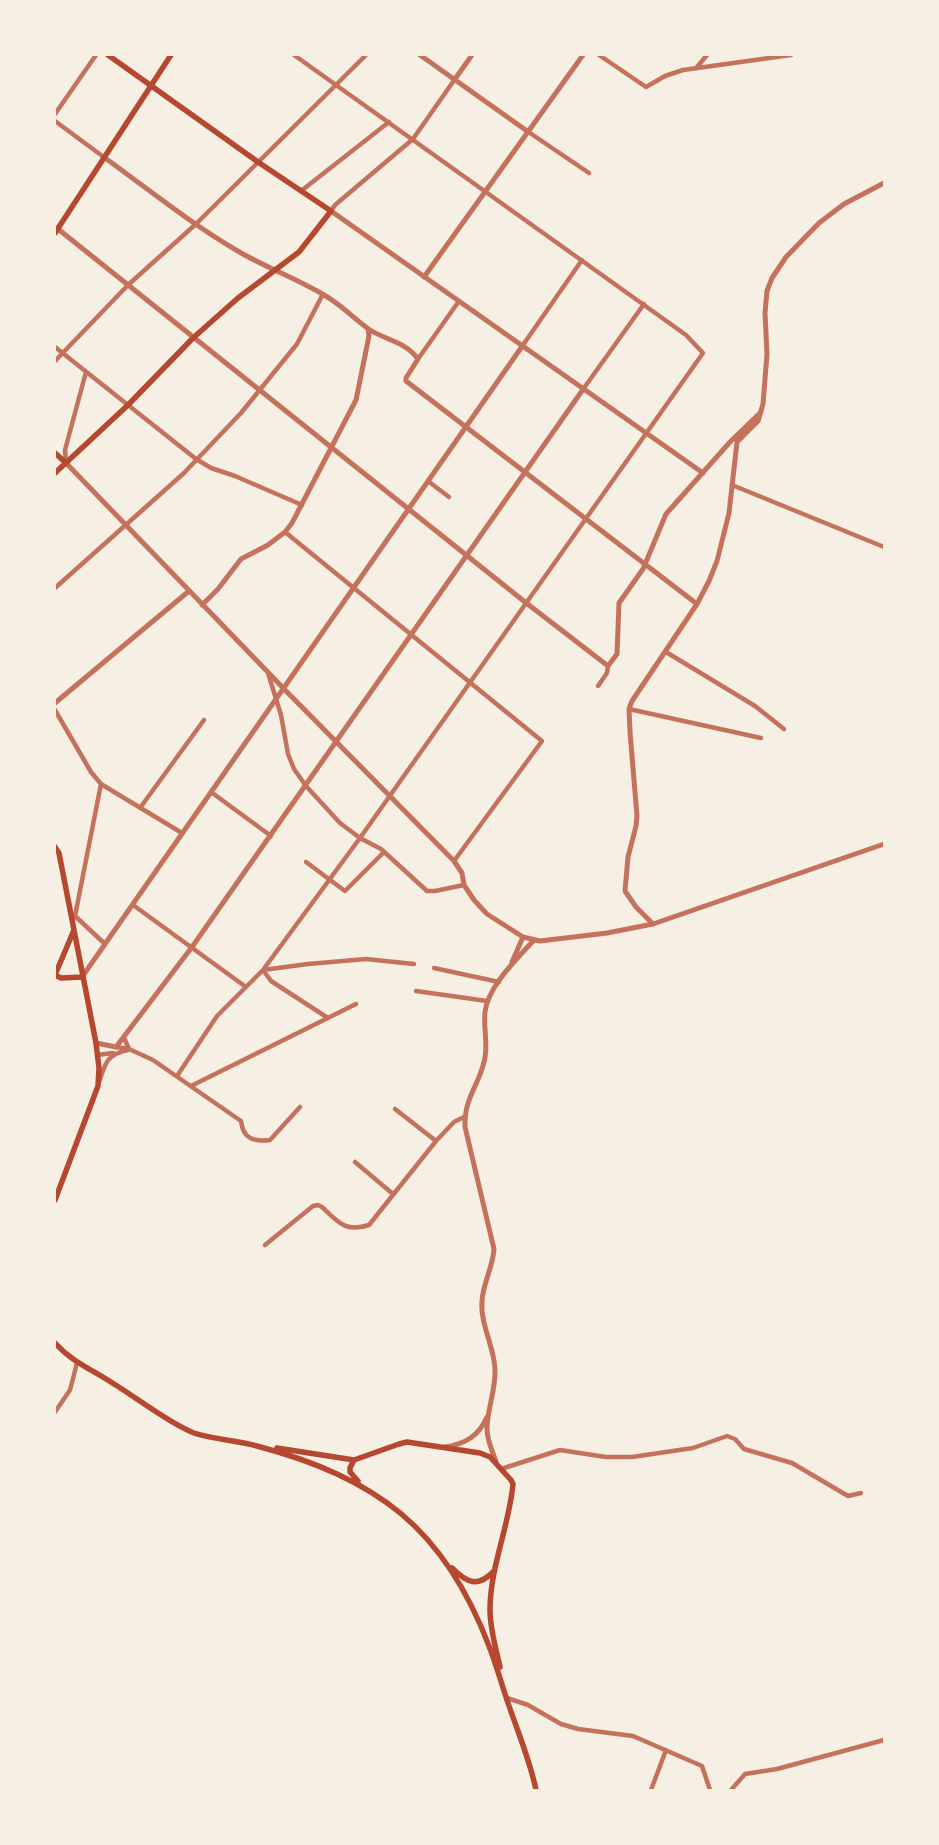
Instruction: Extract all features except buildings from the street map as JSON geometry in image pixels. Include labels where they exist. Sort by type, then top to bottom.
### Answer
[{"type":"main road","points":[[55,473],[128,405],[193,338],[238,298],[299,252],[331,211],[258,162],[108,55]]},
{"type":"main road","points":[[56,229],[172,55]]},
{"type":"main road","points":[[55,452],[66,463]]},
{"type":"main road","points":[[55,847],[59,853],[74,918],[74,930],[96,1043],[98,1086],[55,1200]]},
{"type":"main road","points":[[74,930],[55,975],[61,978],[83,980]]},
{"type":"main road","points":[[55,1343],[77,1363],[188,1430],[219,1439],[354,1460],[407,1442],[486,1455],[513,1484],[495,1570],[490,1610],[492,1631],[506,1696]]},
{"type":"main road","points":[[255,1445],[316,1464],[362,1486],[378,1496],[406,1518],[429,1540],[460,1576],[470,1581],[481,1581],[495,1570]]},
{"type":"main road","points":[[354,1460],[350,1472],[362,1486]]},
{"type":"main road","points":[[446,1561],[470,1603],[484,1633],[536,1788]]},
{"type":"street","points":[[55,114],[96,55]]},
{"type":"street","points":[[177,1076],[217,1016],[263,970],[360,838],[703,352],[686,335],[644,304],[294,55]]},
{"type":"street","points":[[55,361],[128,285],[196,224],[366,55]]},
{"type":"street","points":[[420,55],[589,173]]},
{"type":"street","points":[[472,55],[413,139],[331,211],[703,473]]},
{"type":"street","points":[[424,277],[583,55]]},
{"type":"street","points":[[599,55],[646,87],[665,76],[683,70],[791,55]]},
{"type":"street","points":[[697,68],[707,55]]},
{"type":"street","points":[[55,121],[196,224],[237,251],[324,294],[368,328],[388,340],[404,345],[418,359]]},
{"type":"street","points":[[301,191],[389,122]]},
{"type":"street","points":[[653,924],[636,907],[625,891],[628,857],[637,816],[629,709],[632,701],[697,604],[709,581],[724,536],[737,442],[758,421],[763,404],[766,370],[766,291],[772,278],[786,257],[819,223],[844,204],[884,183]]},
{"type":"street","points":[[56,229],[608,666]]},
{"type":"street","points":[[83,980],[105,944],[582,260]]},
{"type":"street","points":[[55,588],[126,526],[212,445],[260,391],[301,338],[324,294]]},
{"type":"street","points":[[459,301],[418,359],[406,381],[697,604]]},
{"type":"street","points":[[116,1047],[179,965],[271,836],[644,304]]},
{"type":"street","points":[[202,605],[218,589],[241,559],[268,545],[285,532],[292,523],[356,400],[368,328]]},
{"type":"street","points":[[55,346],[196,459],[211,468],[302,504]]},
{"type":"street","points":[[86,372],[65,450],[66,463],[202,605],[454,861],[462,873],[464,885],[487,914],[523,937],[534,940],[583,937],[653,924],[884,844]]},
{"type":"street","points":[[598,686],[608,673],[608,666],[617,654],[618,603],[645,563],[666,514],[730,442],[761,412]]},
{"type":"street","points":[[428,481],[449,497]]},
{"type":"street","points":[[732,485],[884,546]]},
{"type":"street","points":[[285,532],[542,741],[454,861]]},
{"type":"street","points":[[55,703],[189,591]]},
{"type":"street","points":[[666,652],[755,706],[784,729]]},
{"type":"street","points":[[268,672],[281,715],[288,754],[294,769],[306,786],[340,823],[360,838],[384,852],[427,891],[464,885]]},
{"type":"street","points":[[629,709],[761,738]]},
{"type":"street","points":[[55,710],[90,772],[101,784],[182,833]]},
{"type":"street","points":[[140,808],[204,720]]},
{"type":"street","points":[[101,784],[74,918],[105,944]]},
{"type":"street","points":[[211,792],[271,836]]},
{"type":"street","points":[[306,862],[345,890],[384,852]]},
{"type":"street","points":[[133,904],[246,987]]},
{"type":"street","points":[[510,967],[523,937]]},
{"type":"street","points":[[534,940],[510,967],[487,1001],[485,1060],[469,1097],[464,1117],[494,1249],[492,1265],[483,1291],[481,1309],[495,1368],[494,1391],[487,1429],[499,1467],[560,1450],[606,1456],[632,1457],[687,1449],[727,1436],[735,1439],[744,1449],[792,1464],[848,1496],[861,1493]]},
{"type":"street","points":[[263,970],[366,959],[414,964]]},
{"type":"street","points":[[434,968],[499,982]]},
{"type":"street","points":[[263,970],[271,980],[328,1018]]},
{"type":"street","points":[[416,991],[487,1001]]},
{"type":"street","points":[[191,1086],[356,1004]]},
{"type":"street","points":[[125,1037],[129,1049]]},
{"type":"street","points":[[96,1043],[129,1049],[153,1060],[241,1121],[242,1128],[246,1134],[257,1141],[270,1140],[300,1107]]},
{"type":"street","points":[[97,1054],[114,1053],[129,1049]]},
{"type":"street","points":[[98,1086],[105,1066],[114,1053]]},
{"type":"street","points":[[395,1109],[436,1141]]},
{"type":"street","points":[[264,1245],[313,1206],[318,1205],[346,1226],[352,1228],[369,1225],[436,1141],[454,1122],[464,1117]]},
{"type":"street","points":[[355,1162],[393,1194]]},
{"type":"street","points":[[55,1412],[70,1390],[77,1363]]},
{"type":"street","points":[[444,1447],[467,1441],[474,1436],[484,1423],[490,1408]]},
{"type":"street","points":[[506,1696],[528,1705],[561,1724],[578,1729],[633,1736],[702,1766],[710,1790]]},
{"type":"street","points":[[731,1790],[745,1774],[777,1769],[884,1740]]},
{"type":"street","points":[[651,1790],[666,1750]]}]
